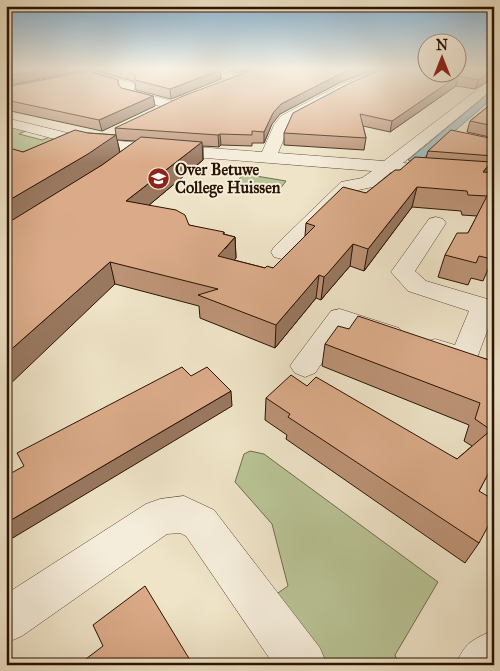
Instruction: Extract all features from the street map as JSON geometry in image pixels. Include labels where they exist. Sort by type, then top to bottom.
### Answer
[{"type":"street","points":[[152,100],[171,105]]},
{"type":"street","points":[[153,112],[183,100]]},
{"type":"street","points":[[268,158],[281,125],[286,119],[321,100]]},
{"type":"street","points":[[282,252],[347,186],[367,183],[387,166],[440,133],[480,100]]},
{"type":"street","points":[[6,122],[92,144],[138,149],[494,175]]},
{"type":"street","points":[[92,144],[118,130]]},
{"type":"street","points":[[119,164],[138,149]]},
{"type":"street","points":[[305,366],[340,317],[464,359],[489,308],[417,286],[403,272],[436,223]]},
{"type":"street","points":[[6,620],[160,517],[184,514],[200,523],[303,665]]},
{"type":"street","points":[[480,665],[494,654]]},
{"type":"green space","points":[[6,124],[28,130],[19,134],[42,140],[52,136],[76,142],[46,162],[6,153]]},
{"type":"green space","points":[[244,174],[286,181],[277,193],[233,185]]},
{"type":"green space","points":[[250,451],[264,454],[438,582],[395,655],[399,665],[329,665],[275,595],[288,586],[272,524],[235,482],[244,454]]},
{"type":"water","points":[[480,100],[490,100],[420,161],[413,162],[408,160]]},
{"type":"building","points":[[7,100],[143,100],[99,120]]},
{"type":"building","points":[[174,100],[288,100],[281,104],[273,113],[264,132],[252,131],[252,135],[218,135],[115,128]]},
{"type":"building","points":[[317,100],[422,100],[392,121],[360,114],[366,138],[284,133],[293,113]]},
{"type":"building","points":[[494,102],[494,126],[470,121]]},
{"type":"building","points":[[75,130],[116,135],[88,154],[6,202],[6,147],[23,152]]},
{"type":"building","points":[[451,130],[494,139],[494,156],[428,151]]},
{"type":"building","points":[[141,137],[202,142],[126,201],[176,210],[185,215],[189,225],[224,232],[223,234],[235,237],[218,256],[265,268],[267,266],[273,268],[315,226],[306,223],[343,187],[366,193],[395,170],[400,170],[415,157],[491,162],[483,172],[494,173],[494,254],[492,259],[479,256],[476,263],[445,255],[457,233],[468,233],[487,196],[468,195],[467,191],[417,187],[368,249],[353,244],[324,277],[319,275],[276,325],[198,295],[218,289],[110,262],[6,354],[6,224],[102,165]]},
{"type":"building","points":[[358,316],[492,361],[494,357],[494,463],[479,491],[494,500],[494,515],[479,543],[288,417],[290,414],[266,398],[291,375],[307,386],[316,377],[457,459],[491,430],[475,419],[480,403],[325,344],[338,326],[349,329]]},
{"type":"building","points":[[182,367],[191,376],[207,367],[231,391],[6,523],[6,476],[24,466],[17,453]]},
{"type":"building","points":[[145,586],[193,665],[78,665],[103,646],[93,625]]},
{"type":"place","name":"Over Betuwe College Huissen","points":[[159,178]]}]
